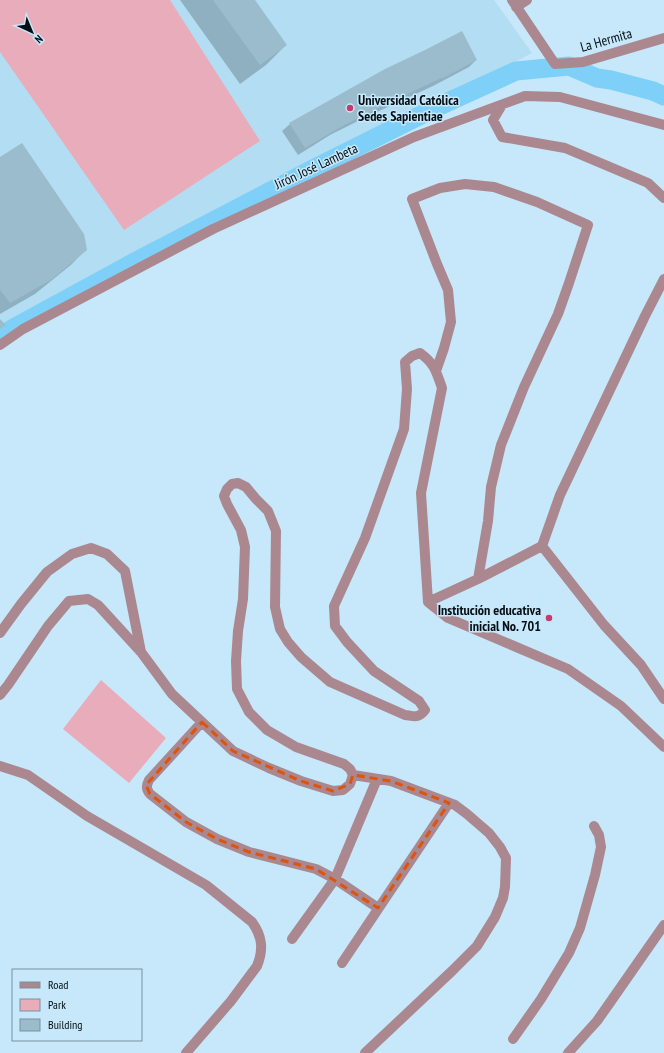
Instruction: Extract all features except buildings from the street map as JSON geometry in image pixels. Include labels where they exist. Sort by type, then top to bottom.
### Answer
[{"type":"street","points":[[514,3],[527,0]]},
{"type":"street","name":"La Hermita","points":[[514,3],[555,64],[583,62],[664,38]]},
{"type":"street","name":"Jirón José Lambeta","points":[[0,345],[23,329],[213,229],[414,137],[525,96],[560,97],[664,125]]},
{"type":"street","points":[[502,105],[493,120],[502,137],[565,148],[648,183],[664,198]]},
{"type":"street","points":[[436,371],[444,348],[450,322],[448,290],[412,199],[440,188],[465,184],[494,187],[537,202],[588,225],[558,314],[524,387],[501,445],[491,487],[488,521],[478,579]]},
{"type":"street","points":[[428,602],[478,579],[542,546],[560,495],[664,279]]},
{"type":"street","points":[[0,694],[8,685],[48,626],[69,601],[88,600],[98,605],[141,652],[172,694],[233,751],[301,781],[333,791],[343,790],[350,784],[353,776],[344,764],[296,747],[267,730],[250,712],[237,689],[236,661],[238,631],[243,599],[245,547],[241,530],[226,504],[224,496],[227,488],[232,484],[238,483],[246,487],[268,511],[276,531],[275,607],[280,629],[288,642],[301,657],[330,682],[405,714],[417,717],[422,714],[425,710],[419,701],[374,671],[347,642],[336,626],[334,606],[365,538],[404,429],[407,389],[405,362],[412,356],[420,353],[429,360],[436,371],[442,388],[421,493],[428,602],[448,618],[568,669],[621,706],[664,747]]},
{"type":"street","points":[[542,546],[604,625],[641,665],[664,699]]},
{"type":"street","points":[[0,633],[47,572],[72,554],[90,548],[107,554],[125,571],[141,652]]},
{"type":"street","points":[[202,722],[149,780],[146,785],[150,794],[186,822],[217,839],[249,852],[316,869],[335,879],[378,908]]},
{"type":"street","points":[[0,766],[28,775],[87,816],[206,885],[252,922],[260,938],[260,960],[257,966],[231,1001],[186,1053]]},
{"type":"street","points":[[353,776],[391,781],[455,805],[479,823],[489,833],[500,847],[506,858],[503,898],[495,917],[477,946],[365,1053]]},
{"type":"street","points":[[292,939],[335,879],[377,779]]},
{"type":"street","points":[[342,964],[449,803]]},
{"type":"street","points":[[513,1040],[541,999],[569,953],[580,928],[595,876],[601,847],[599,835],[594,826]]},
{"type":"street","points":[[568,1053],[597,1021],[664,926]]},
{"type":"highlighted area","points":[[202,722],[233,751],[301,781],[333,791],[350,784],[353,775],[391,781],[449,803],[378,908],[316,869],[249,852],[217,839],[186,822],[150,794],[146,785]]},
{"type":"shaded area","points":[[0,0],[494,0],[532,53],[323,164],[125,266],[0,335]]},
{"type":"green space","points":[[0,0],[170,0],[260,141],[124,230],[0,52]]},
{"type":"green space","points":[[101,680],[166,738],[129,783],[63,729]]},
{"type":"waterway","points":[[0,336],[142,258],[313,169],[437,107],[516,71],[569,66],[597,78],[611,80],[653,91],[664,96]]},
{"type":"place","name":"Universidad Católica Sedes Sapientiae","points":[[350,108]]},
{"type":"place","name":"Institución educativa inicial No. 701","points":[[549,618]]}]
